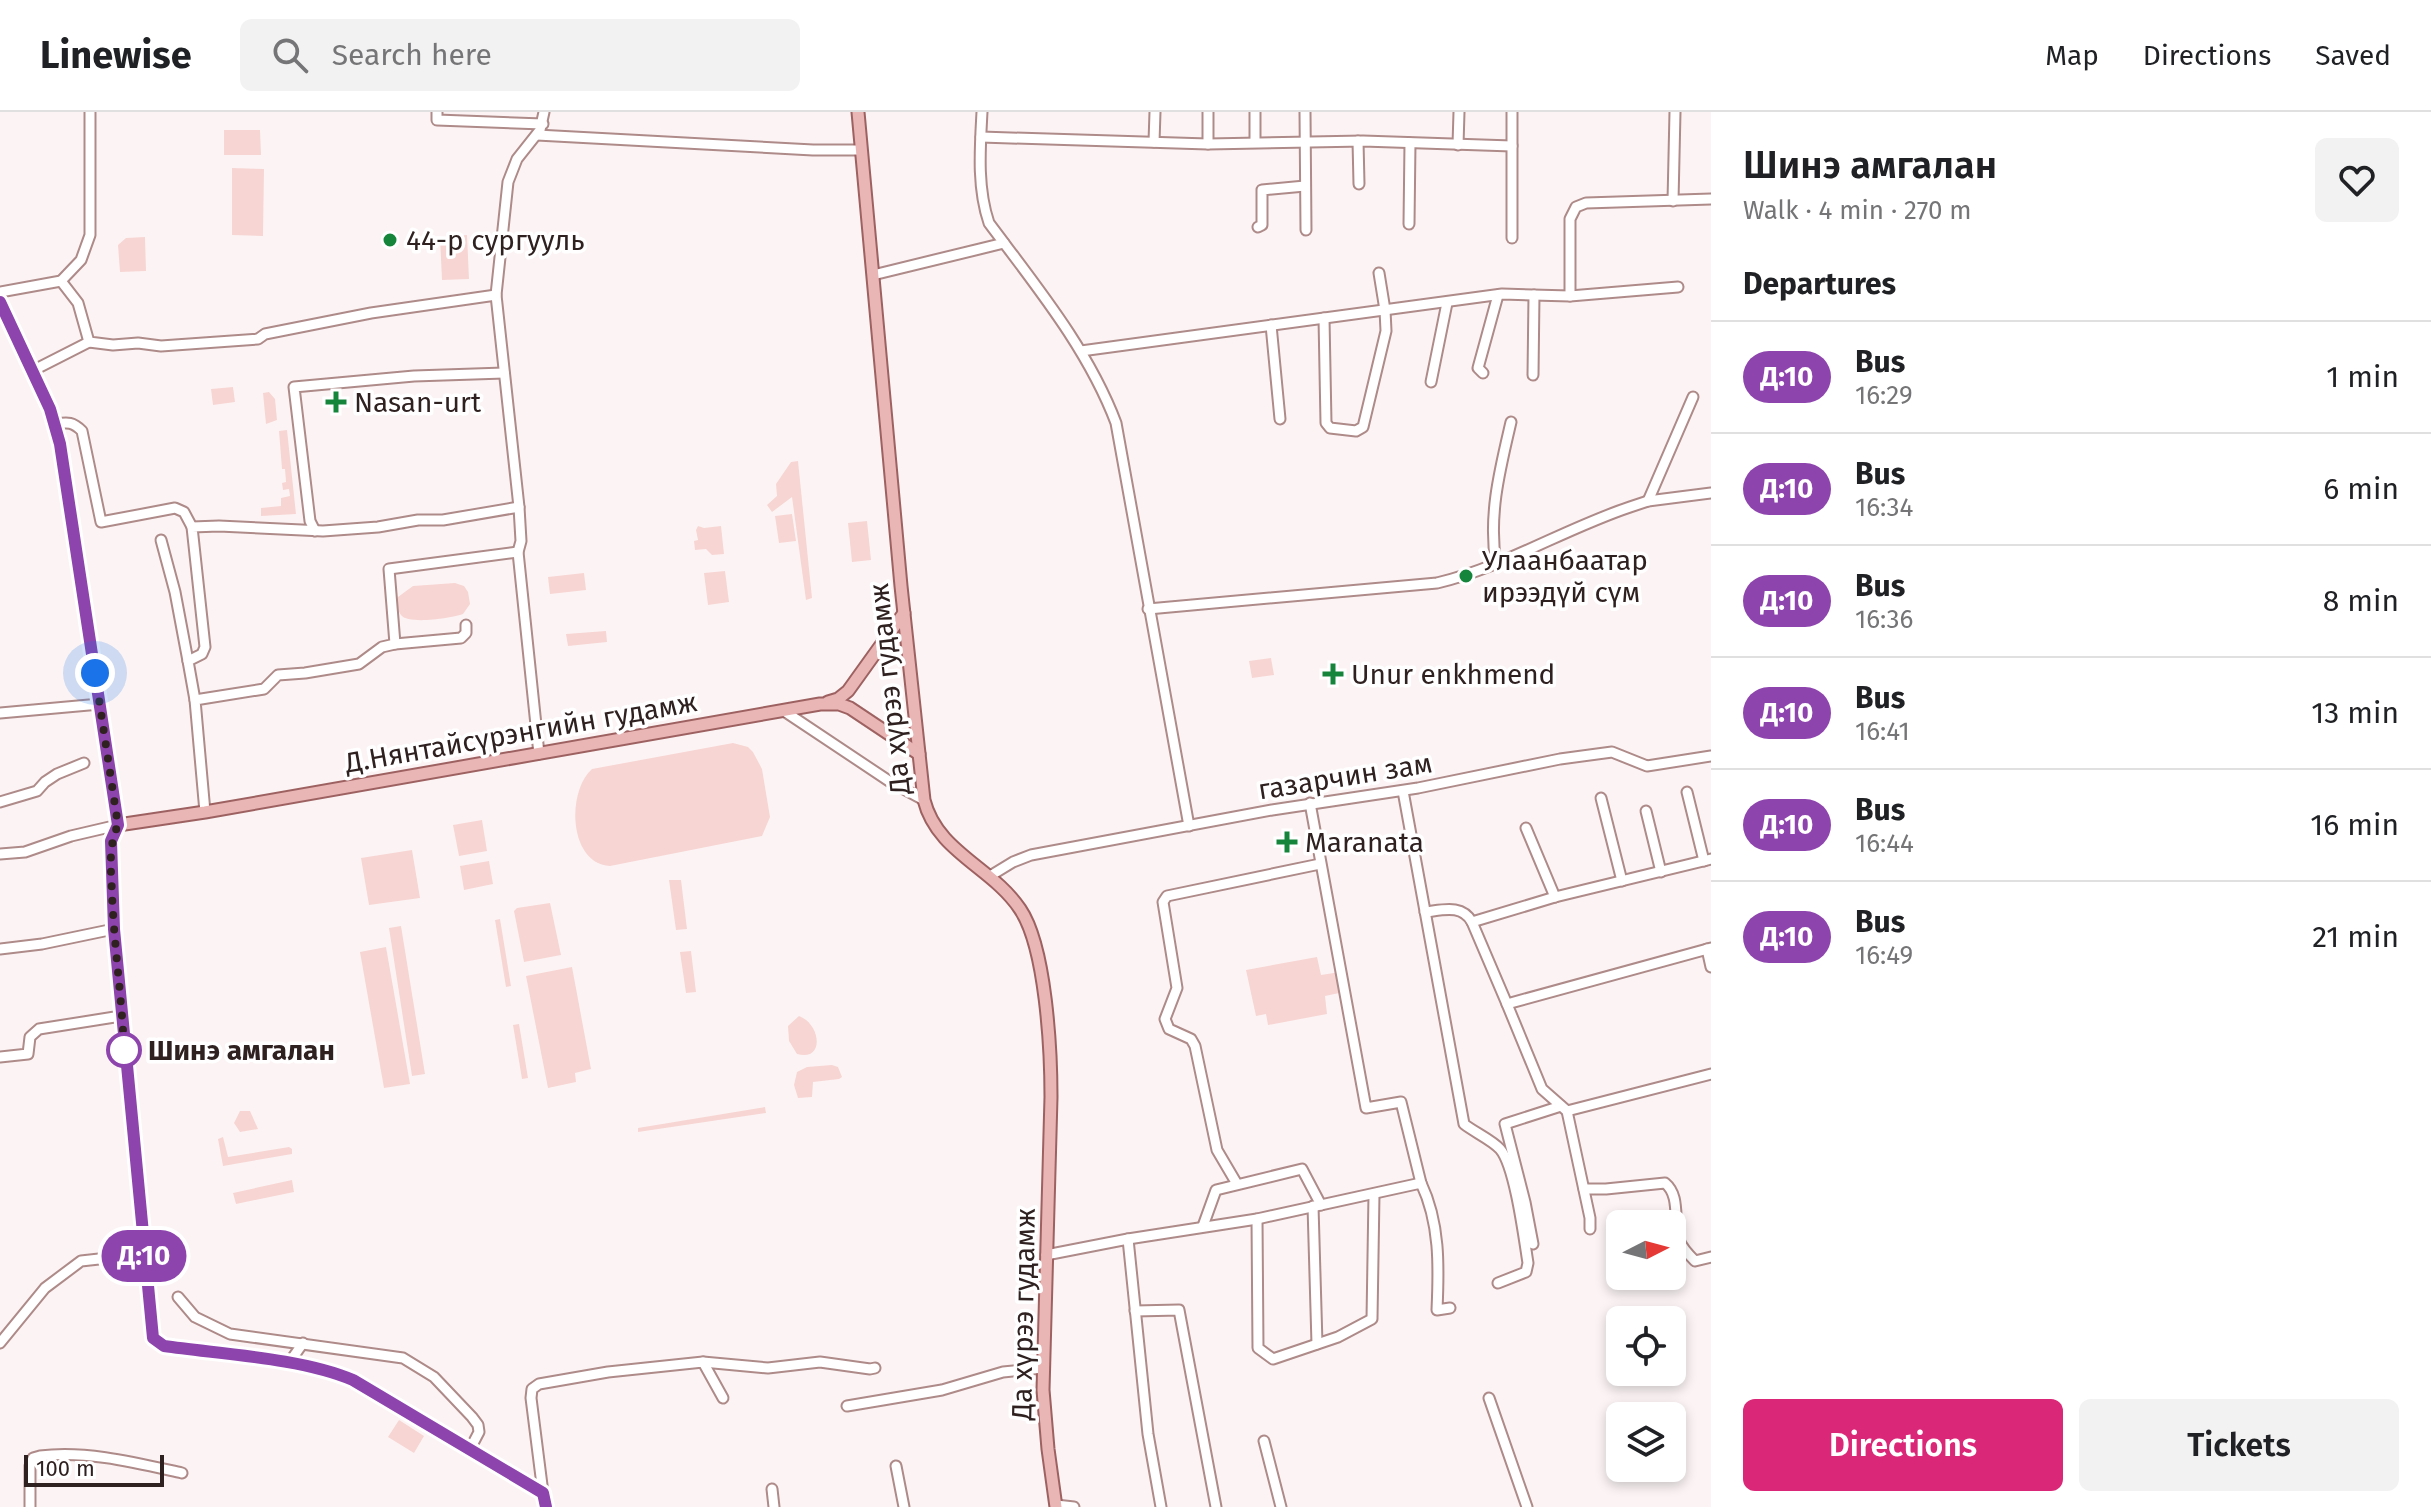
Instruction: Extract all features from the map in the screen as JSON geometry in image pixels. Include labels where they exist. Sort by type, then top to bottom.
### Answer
[{"type":"main road","name":"Да хүрээ гудамж","points":[[858,112],[924,800],[940,835],[990,876],[1018,906],[1027,921],[1034,941],[1049,1028],[1051,1086],[1043,1368],[1045,1430],[1056,1506]]},
{"type":"main road","points":[[0,302],[56,424],[118,825]]},
{"type":"main road","points":[[820,704],[835,700],[848,691],[904,613]]},
{"type":"main road","name":"Д.Нянтайсүрэнгийн гудамж","points":[[118,825],[820,704],[839,704],[850,708],[919,754]]},
{"type":"street","points":[[0,292],[61,281],[81,260],[90,235],[90,112]]},
{"type":"street","points":[[437,112],[437,120],[543,124]]},
{"type":"street","points":[[539,754],[518,552],[521,541],[519,507],[496,295],[508,182],[517,159],[543,124],[544,112]]},
{"type":"street","points":[[982,112],[981,188],[989,223],[1081,351],[1100,384],[1119,433],[1189,826]]},
{"type":"street","points":[[1154,142],[1155,112]]},
{"type":"street","points":[[1208,112],[1208,144]]},
{"type":"street","points":[[1255,112],[1255,142]]},
{"type":"street","points":[[1305,112],[1306,230]]},
{"type":"street","points":[[1458,145],[1459,112]]},
{"type":"street","points":[[1512,112],[1512,238]]},
{"type":"street","points":[[1673,201],[1675,112]]},
{"type":"street","points":[[537,135],[861,150]]},
{"type":"street","points":[[981,137],[1208,144],[1358,141],[1512,146]]},
{"type":"street","points":[[1358,141],[1359,184]]},
{"type":"street","points":[[1409,224],[1410,143]]},
{"type":"street","points":[[1258,227],[1262,225],[1262,190],[1305,186]]},
{"type":"street","points":[[1570,296],[1570,219],[1576,207],[1586,203],[1711,199]]},
{"type":"street","points":[[873,275],[1004,243]]},
{"type":"street","points":[[1324,318],[1326,423],[1330,428],[1356,431],[1363,427],[1386,331],[1379,273]]},
{"type":"street","points":[[61,281],[78,303],[89,342]]},
{"type":"street","points":[[1081,351],[1498,295],[1570,296],[1678,287]]},
{"type":"street","points":[[32,371],[89,342],[161,346],[258,339],[265,334],[371,313],[496,295]]},
{"type":"street","points":[[1483,373],[1478,368],[1480,354],[1498,295]]},
{"type":"street","points":[[1533,375],[1534,295]]},
{"type":"street","points":[[1431,382],[1447,303]]},
{"type":"street","points":[[1271,325],[1280,419]]},
{"type":"street","points":[[315,531],[310,521],[294,387],[414,376],[504,373]]},
{"type":"street","points":[[1648,501],[1693,397]]},
{"type":"street","points":[[56,424],[68,422],[82,431],[101,522],[175,508],[184,512],[192,527],[205,647],[202,654],[188,661]]},
{"type":"street","points":[[1496,564],[1492,537],[1494,497],[1511,422]]},
{"type":"street","points":[[1148,609],[1437,583],[1466,576],[1648,501],[1711,493]]},
{"type":"street","points":[[192,527],[315,531],[443,520],[519,507]]},
{"type":"street","points":[[161,540],[175,592],[195,700],[205,812]]},
{"type":"street","points":[[395,644],[389,569],[518,552]]},
{"type":"street","points":[[195,700],[264,689],[278,675],[359,664],[382,647],[461,638],[466,633],[466,625]]},
{"type":"street","points":[[0,713],[100,704]]},
{"type":"street","points":[[784,711],[889,781],[924,800]]},
{"type":"street","name":"газарчин зам","points":[[990,876],[1031,855],[1310,803],[1403,791],[1560,759],[1612,752],[1647,766],[1711,756]]},
{"type":"street","points":[[0,802],[37,791],[57,774],[84,763]]},
{"type":"street","points":[[1403,791],[1464,1124],[1498,1147],[1505,1157],[1518,1201],[1528,1263],[1526,1272],[1498,1283]]},
{"type":"street","points":[[1472,922],[1555,897],[1708,860],[1687,792]]},
{"type":"street","points":[[1601,798],[1622,881]]},
{"type":"street","points":[[1310,803],[1366,1108],[1401,1102],[1421,1183],[1432,1205],[1438,1256],[1437,1310],[1450,1308]]},
{"type":"street","points":[[1646,811],[1661,872]]},
{"type":"street","points":[[0,854],[25,852],[71,836],[118,825]]},
{"type":"street","points":[[118,825],[111,841],[114,929],[152,1332],[158,1344],[289,1363],[334,1373],[360,1383],[543,1493]]},
{"type":"street","points":[[1526,828],[1555,897]]},
{"type":"street","points":[[1237,1184],[1217,1150],[1195,1046],[1191,1039],[1169,1029],[1165,1019],[1177,988],[1163,902],[1167,896],[1320,864]]},
{"type":"street","points":[[1425,912],[1460,910],[1472,922],[1542,1089],[1564,1108],[1584,1189],[1590,1229]]},
{"type":"street","points":[[0,949],[114,929]]},
{"type":"street","points":[[1507,1004],[1709,948],[1711,967]]},
{"type":"street","points":[[0,1057],[28,1054],[30,1037],[39,1029],[121,1016]]},
{"type":"street","points":[[1533,1244],[1505,1124],[1711,1074]]},
{"type":"street","points":[[1203,1226],[1216,1190],[1302,1169],[1317,1206],[1317,1344]]},
{"type":"street","points":[[1046,1255],[1257,1219],[1421,1183]]},
{"type":"street","points":[[1584,1189],[1665,1183],[1674,1196],[1679,1241],[1695,1261],[1711,1257]]},
{"type":"street","points":[[1257,1219],[1258,1348],[1273,1359],[1338,1337],[1372,1319],[1374,1194]]},
{"type":"street","points":[[1128,1239],[1148,1434],[1161,1507]]},
{"type":"street","points":[[0,1343],[45,1288],[81,1261],[144,1254]]},
{"type":"street","points":[[178,1297],[195,1317],[230,1334],[403,1358],[434,1377],[478,1425],[479,1432],[469,1451]]},
{"type":"street","points":[[1135,1311],[1179,1310],[1216,1507]]},
{"type":"street","points":[[289,1363],[303,1343]]},
{"type":"street","points":[[546,1507],[532,1389],[539,1384],[608,1372],[703,1362],[768,1368],[820,1362],[875,1368]]},
{"type":"street","points":[[703,1362],[723,1398]]},
{"type":"street","points":[[847,1406],[942,1390],[1003,1372],[1043,1368]]},
{"type":"street","points":[[1489,1398],[1527,1507]]},
{"type":"street","points":[[1264,1441],[1281,1507]]},
{"type":"street","points":[[30,1507],[30,1466],[33,1458],[40,1456],[81,1455],[182,1473]]},
{"type":"street","points":[[896,1466],[904,1507]]},
{"type":"street","points":[[772,1489],[774,1507]]},
{"type":"street","points":[[1056,1506],[1074,1507]]},
{"type":"shaded area","points":[[224,130],[260,130],[261,155],[224,155]]},
{"type":"shaded area","points":[[232,168],[264,169],[263,236],[232,235]]},
{"type":"shaded area","points":[[467,235],[469,279],[442,280],[440,237]]},
{"type":"shaded area","points":[[145,237],[146,271],[120,272],[118,245],[126,238]]},
{"type":"shaded area","points":[[233,387],[235,402],[213,405],[211,389]]},
{"type":"shaded area","points":[[269,392],[275,399],[277,420],[266,424],[263,393]]},
{"type":"shaded area","points":[[287,430],[296,514],[261,516],[261,508],[281,506],[281,498],[290,496],[289,489],[283,490],[282,483],[286,482],[279,431]]},
{"type":"shaded area","points":[[798,461],[812,598],[806,600],[792,497],[772,512],[767,505],[777,496],[776,484],[791,462]]},
{"type":"shaded area","points":[[792,514],[796,541],[779,543],[775,516]]},
{"type":"shaded area","points":[[867,521],[871,560],[852,562],[848,523]]},
{"type":"shaded area","points":[[698,526],[721,526],[724,554],[712,555],[706,549],[695,550]]},
{"type":"shaded area","points":[[725,571],[729,602],[708,605],[704,573]]},
{"type":"shaded area","points":[[584,573],[586,590],[550,594],[548,577]]},
{"type":"shaded area","points":[[455,583],[464,586],[468,592],[470,604],[463,614],[421,620],[401,615],[398,597],[413,586]]},
{"type":"shaded area","points":[[606,631],[607,642],[568,646],[566,634]]},
{"type":"shaded area","points":[[1271,658],[1274,675],[1252,678],[1249,661]]},
{"type":"shaded area","points":[[733,743],[748,747],[762,769],[770,817],[762,836],[610,866],[596,862],[586,853],[579,840],[575,809],[578,794],[592,769]]},
{"type":"shaded area","points":[[482,820],[487,851],[459,856],[453,825]]},
{"type":"shaded area","points":[[412,850],[420,898],[369,905],[361,858]]},
{"type":"shaded area","points":[[489,861],[493,884],[464,890],[460,866]]},
{"type":"shaded area","points":[[669,880],[681,880],[687,929],[676,930]]},
{"type":"shaded area","points":[[550,903],[561,955],[524,962],[514,911]]},
{"type":"shaded area","points":[[500,919],[511,986],[506,987],[495,920]]},
{"type":"shaded area","points":[[401,926],[425,1074],[412,1076],[389,928]]},
{"type":"shaded area","points":[[386,947],[410,1084],[384,1088],[360,952]]},
{"type":"shaded area","points":[[691,951],[696,992],[686,993],[680,952]]},
{"type":"shaded area","points":[[1317,957],[1321,975],[1340,972],[1344,992],[1325,996],[1327,1014],[1268,1025],[1266,1014],[1256,1016],[1246,970]]},
{"type":"shaded area","points":[[572,967],[591,1069],[575,1073],[576,1082],[548,1088],[526,976]]},
{"type":"shaded area","points":[[799,1016],[812,1026],[817,1041],[816,1048],[806,1055],[797,1054],[789,1041],[788,1026]]},
{"type":"shaded area","points":[[519,1024],[528,1078],[522,1079],[513,1025]]},
{"type":"shaded area","points":[[807,1067],[838,1067],[842,1077],[813,1082],[812,1097],[798,1098],[794,1085],[797,1072]]},
{"type":"shaded area","points":[[765,1107],[766,1113],[638,1132],[638,1128]]},
{"type":"shaded area","points":[[240,1111],[250,1111],[258,1129],[240,1132],[234,1123]]},
{"type":"shaded area","points":[[223,1137],[228,1157],[289,1147],[292,1154],[223,1166],[218,1139]]},
{"type":"shaded area","points":[[292,1180],[294,1192],[236,1204],[233,1193]]},
{"type":"shaded area","points":[[399,1420],[424,1436],[414,1453],[388,1437]]},
{"type":"bus line","name":"Д:10","points":[[0,302],[56,424],[118,825],[111,841],[114,929],[153,1338],[164,1346],[289,1363],[353,1380],[543,1493],[546,1507]]},
{"type":"place","name":"44-р сургууль","points":[[390,240]]},
{"type":"place","name":"Nasan-urt","points":[[336,402]]},
{"type":"place","name":"Улаанбаатар ирээдүй сүм","points":[[1466,576]]},
{"type":"place","name":"Unur enkhmend","points":[[1333,674]]},
{"type":"place","name":"Maranata","points":[[1287,842]]},
{"type":"place","name":"Шинэ амгалан","points":[[124,1050]]},
{"type":"route","points":[[95,673],[118,825],[111,841],[111,866],[124,1050]]}]
